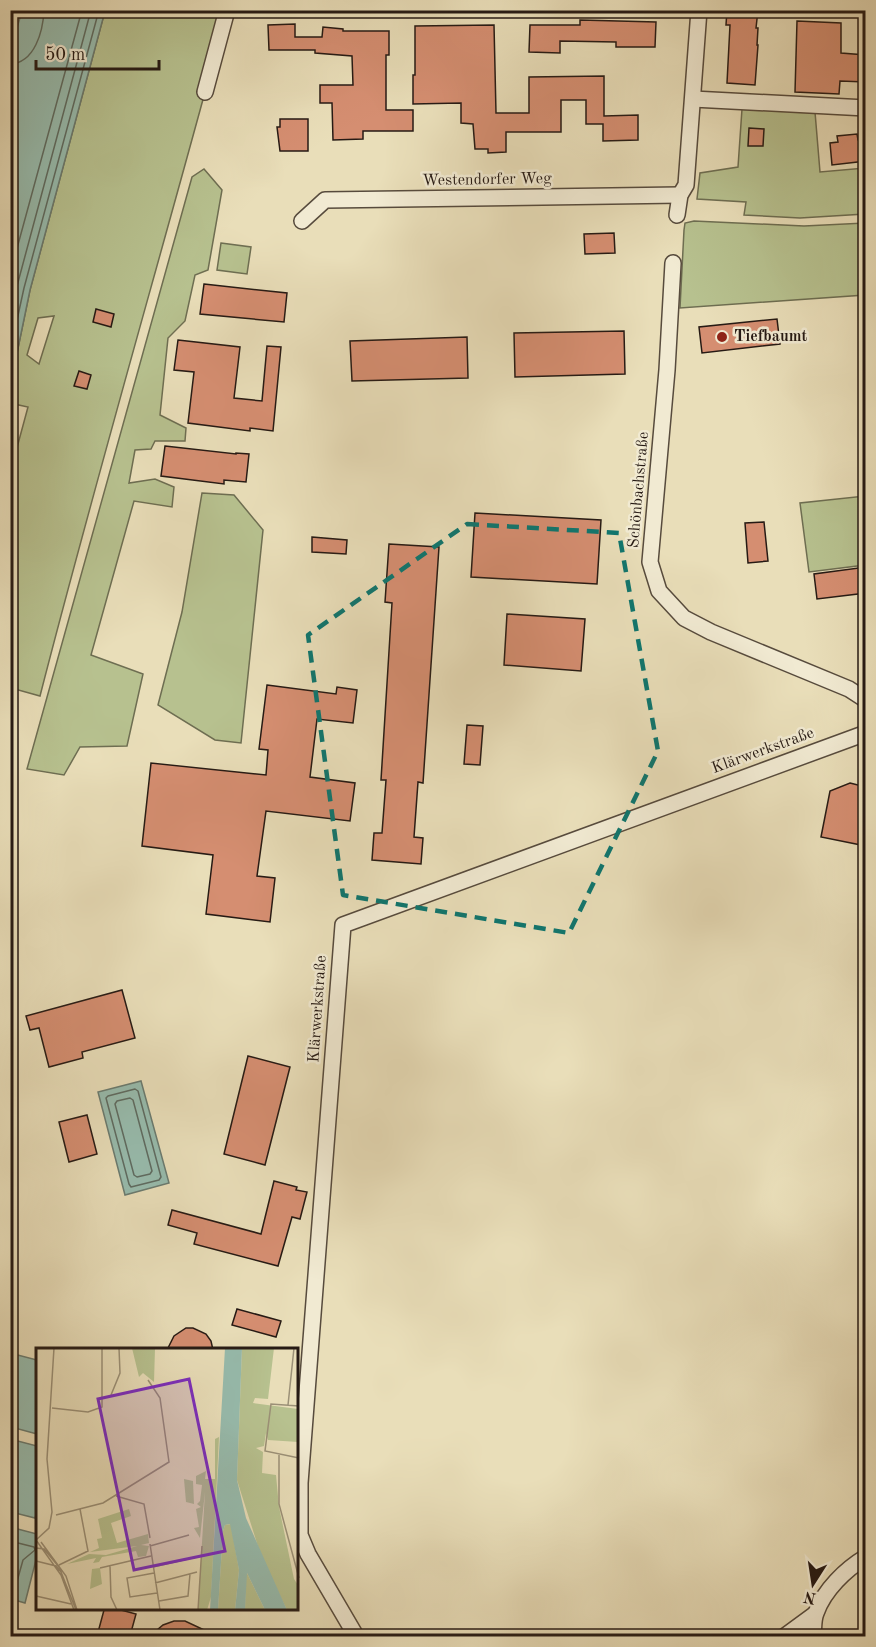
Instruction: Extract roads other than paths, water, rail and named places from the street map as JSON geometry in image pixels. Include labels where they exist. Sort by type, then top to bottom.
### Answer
[{"type":"street","points":[[205,92],[227,10]]},
{"type":"street","points":[[677,214],[680,195],[686,185],[699,10]]},
{"type":"street","points":[[693,99],[866,108]]},
{"type":"street","name":"Westendorfer Weg","points":[[302,221],[325,200],[680,195]]},
{"type":"street","name":"Schönbachstraße","points":[[674,263],[650,562],[659,591],[684,618],[711,632],[849,689],[866,700]]},
{"type":"street","name":"Klärwerkstraße","points":[[356,1636],[308,1554],[300,1535],[300,1483],[343,925],[866,733]]},
{"type":"street","points":[[785,1636],[815,1614],[829,1591],[850,1566],[866,1557]]},
{"type":"street","points":[[813,1636],[815,1614]]},
{"type":"water","points":[[22,11],[105,11],[30,290],[11,382],[10,51]]},
{"type":"water","points":[[141,1081],[169,1183],[125,1195],[98,1092]]},
{"type":"water","points":[[10,1353],[36,1360],[36,1434],[11,1427]]},
{"type":"water","points":[[10,1439],[36,1446],[35,1518],[11,1512]]},
{"type":"water","points":[[10,1527],[36,1534],[36,1560],[25,1603],[11,1599]]},
{"type":"place","name":"Tiefbaumt","points":[[722,337]]}]
